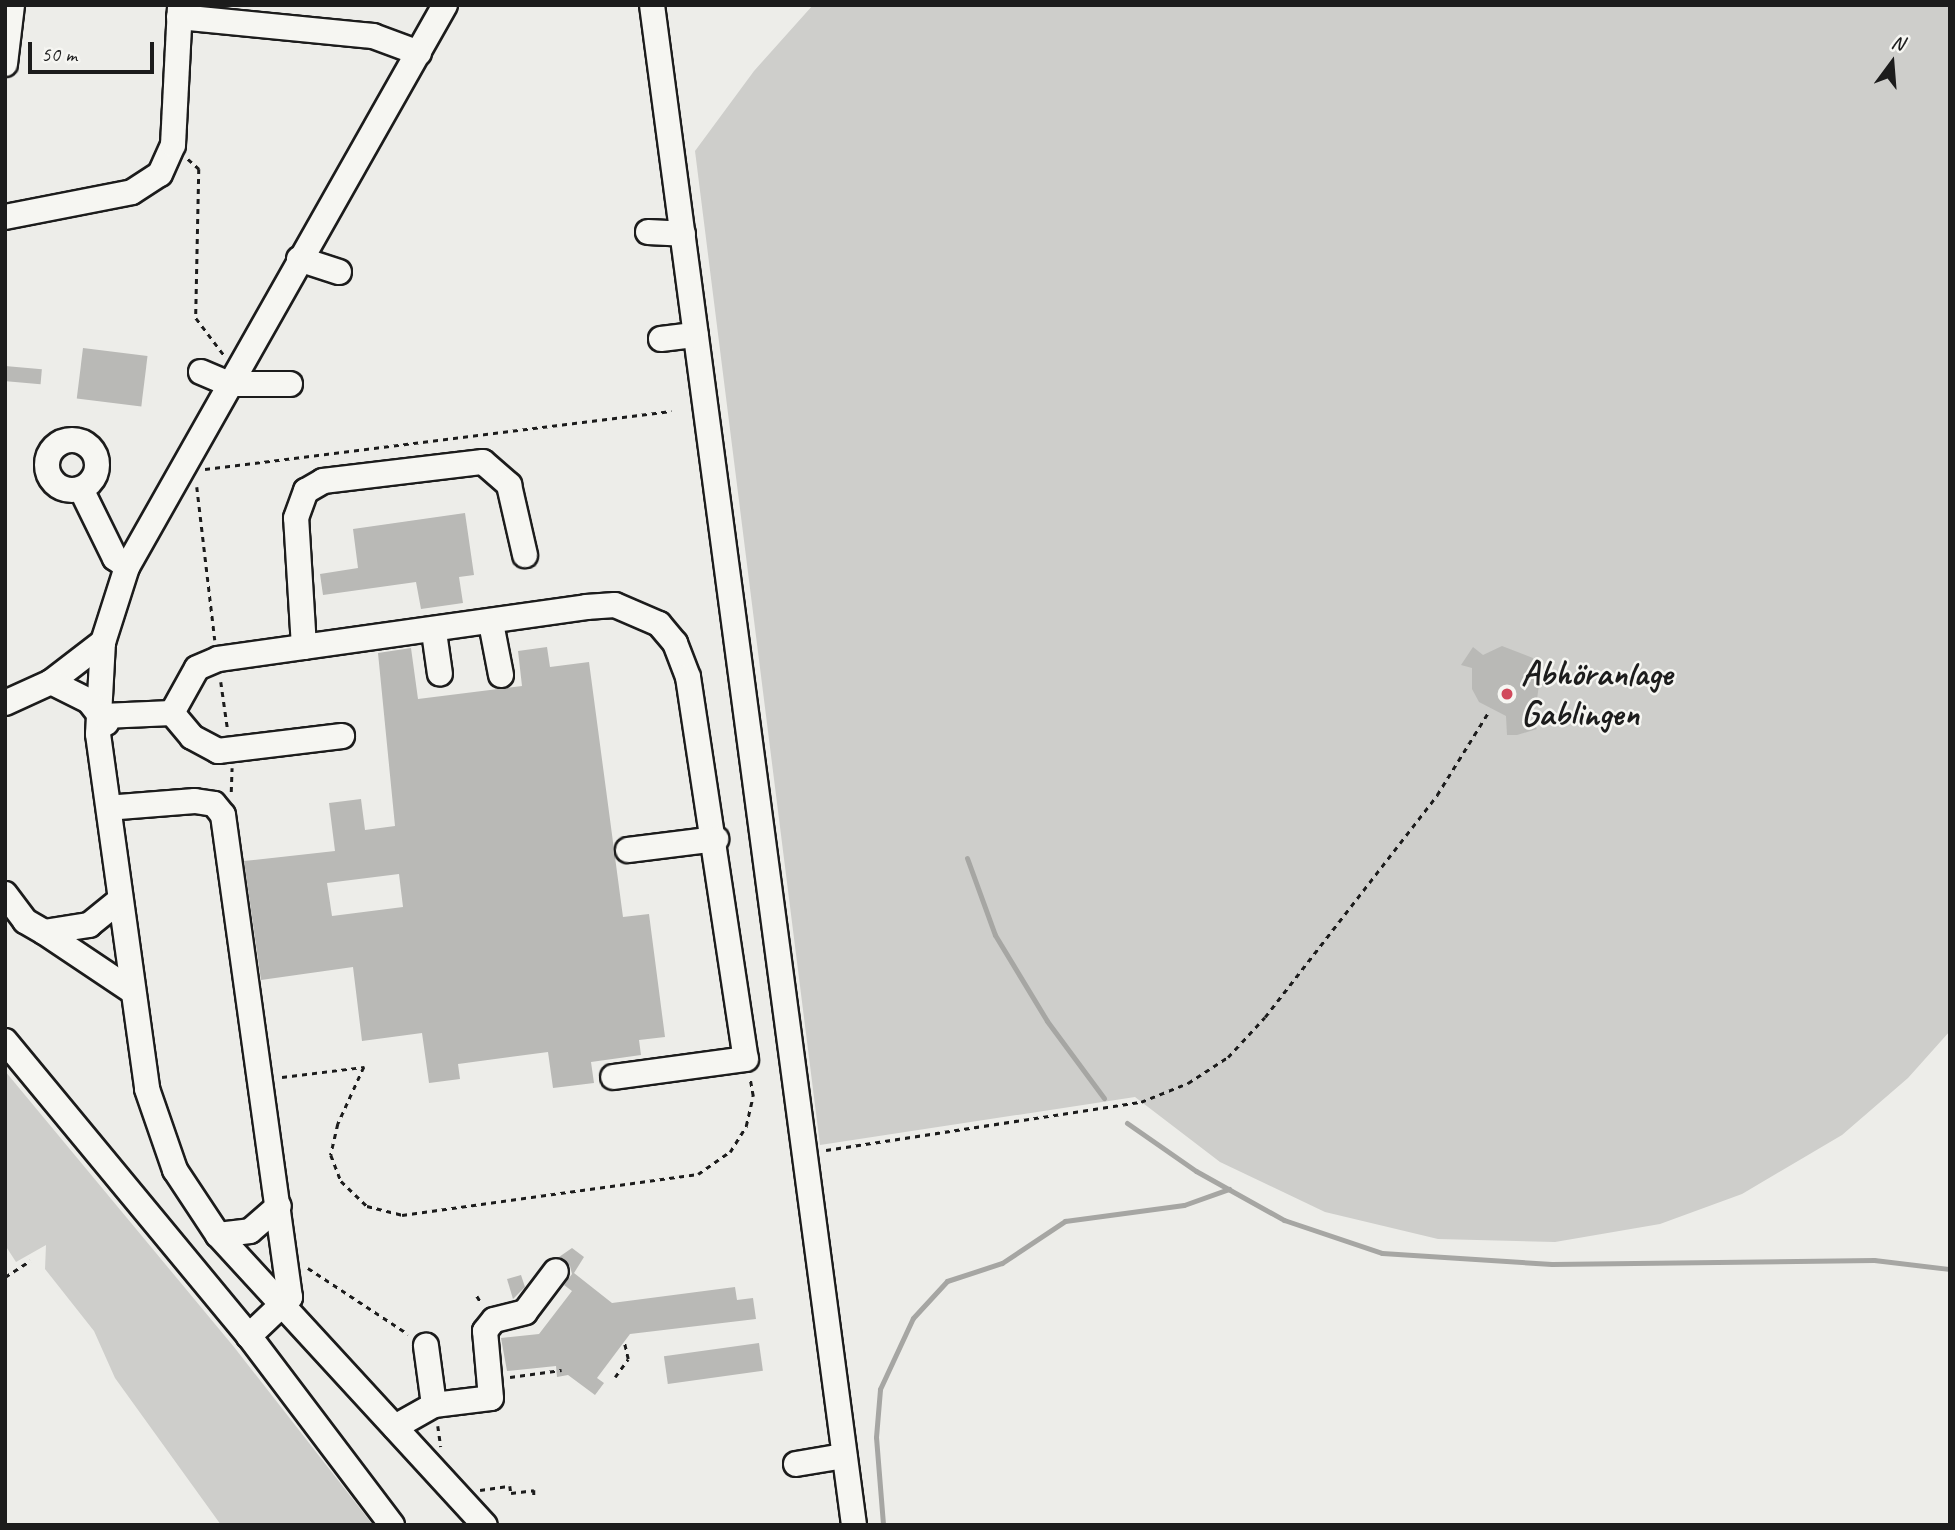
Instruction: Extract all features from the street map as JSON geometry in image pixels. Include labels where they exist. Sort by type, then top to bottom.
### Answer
[{"type":"lane","points":[[5,64],[12,5]]},
{"type":"lane","points":[[198,1209],[152,1064],[119,807],[103,716],[103,642],[127,567],[299,259],[419,54],[444,5]]},
{"type":"lane","points":[[652,5],[854,1525]]},
{"type":"lane","points":[[5,217],[132,192],[160,174],[173,145],[180,11],[373,36],[419,54]]},
{"type":"lane","points":[[648,233],[683,233]]},
{"type":"lane","points":[[299,259],[339,272]]},
{"type":"lane","points":[[661,339],[696,335]]},
{"type":"lane","points":[[201,372],[290,384]]},
{"type":"lane","points":[[304,647],[296,518],[306,491],[323,481],[482,462],[509,485],[525,555]]},
{"type":"lane","points":[[81,489],[116,558],[127,567]]},
{"type":"lane","points":[[172,713],[197,668],[218,659],[434,632],[615,605],[659,624],[675,643],[688,677],[716,839],[746,1059],[613,1077]]},
{"type":"lane","points":[[491,623],[500,676]]},
{"type":"lane","points":[[434,632],[440,674]]},
{"type":"lane","points":[[5,703],[51,682],[103,642]]},
{"type":"lane","points":[[51,682],[89,701],[103,716],[172,713],[201,744],[231,751],[342,736]]},
{"type":"lane","points":[[103,716],[98,734],[119,901],[132,991],[158,1128],[198,1209],[218,1235],[485,1525]]},
{"type":"lane","points":[[119,807],[214,804],[223,815],[263,1080],[290,1297],[249,1336]]},
{"type":"lane","points":[[628,850],[716,839]]},
{"type":"lane","points":[[5,894],[25,921],[132,991]]},
{"type":"lane","points":[[44,932],[89,925],[119,901]]},
{"type":"lane","points":[[5,1041],[249,1336],[392,1525]]},
{"type":"lane","points":[[218,1235],[250,1231],[279,1206]]},
{"type":"lane","points":[[395,1427],[434,1405],[491,1398],[485,1331],[494,1320],[525,1312],[543,1279]]},
{"type":"lane","points":[[426,1346],[434,1405]]},
{"type":"lane","points":[[796,1464],[844,1456]]},
{"type":"path","points":[[173,145],[199,169],[196,318],[233,378]]},
{"type":"path","points":[[201,469],[671,411]]},
{"type":"path","points":[[208,457],[201,469],[197,488],[231,751],[233,791],[214,804]]},
{"type":"path","points":[[806,1153],[1141,1102],[1188,1083],[1228,1057],[1265,1017],[1437,795],[1489,711]]},
{"type":"path","points":[[263,1080],[364,1068],[338,1124],[331,1155],[341,1181],[367,1206],[402,1215],[698,1174],[730,1152],[746,1126],[753,1096],[746,1059]]},
{"type":"path","points":[[285,1253],[426,1346]]},
{"type":"path","points":[[5,1277],[30,1261]]},
{"type":"path","points":[[615,1377],[628,1359],[624,1341]]},
{"type":"path","points":[[434,1405],[442,1450]]},
{"type":"path","points":[[476,1490],[510,1486],[511,1493],[534,1490],[534,1497]]},
{"type":"shaded area","points":[[813,5],[1950,5],[1950,1031],[1908,1078],[1842,1135],[1742,1194],[1660,1224],[1555,1242],[1438,1239],[1325,1212],[1220,1162],[1135,1097],[820,1145],[695,151],[754,71]]},
{"type":"shaded area","points":[[5,1071],[234,1347],[373,1525],[221,1525],[115,1378],[94,1331],[45,1269],[46,1245],[16,1262],[5,1245]]},
{"type":"building","points":[[83,348],[148,356],[141,407],[77,399]]},
{"type":"building","points":[[5,366],[42,369],[41,384],[5,381]]},
{"type":"building","points":[[465,513],[474,575],[459,577],[463,603],[421,609],[416,582],[323,595],[320,574],[358,568],[353,529]]},
{"type":"building","name":"Abhöranlage Gablingen","points":[[1502,646],[1533,658],[1541,671],[1537,699],[1527,713],[1537,729],[1517,735],[1507,735],[1506,716],[1479,702],[1472,689],[1472,668],[1461,665],[1473,647],[1483,655]]},
{"type":"building","points":[[547,647],[550,667],[589,662],[623,917],[649,914],[665,1037],[639,1040],[641,1055],[591,1062],[594,1083],[553,1088],[548,1052],[458,1064],[460,1079],[429,1083],[422,1033],[362,1041],[353,967],[261,980],[244,861],[335,851],[329,803],[361,799],[365,830],[395,826],[378,653],[411,648],[418,699],[522,686],[518,651]],"holes":[[[399,874],[403,907],[332,916],[327,883]]]},
{"type":"building","points":[[572,1248],[584,1257],[574,1273],[612,1303],[735,1287],[737,1300],[753,1298],[756,1319],[630,1334],[597,1378],[604,1383],[595,1395],[568,1375],[557,1377],[556,1366],[507,1371],[501,1338],[539,1334],[572,1291],[564,1285],[572,1274],[570,1266],[559,1257]]},
{"type":"building","points":[[521,1275],[525,1287],[513,1299],[507,1279]]},
{"type":"building","points":[[759,1343],[763,1371],[668,1384],[664,1356]]},
{"type":"waterway","points":[[967,858],[995,935],[1047,1021],[1104,1098]]},
{"type":"waterway","points":[[1127,1123],[1196,1171],[1284,1220],[1382,1253],[1552,1264],[1874,1260],[1950,1269]]},
{"type":"waterway","points":[[883,1524],[876,1437],[880,1389],[913,1318],[947,1281],[1002,1263],[1065,1221],[1184,1205],[1229,1189]]},
{"type":"place","name":"Abhöranlage Gablingen","points":[[1507,694]]}]
